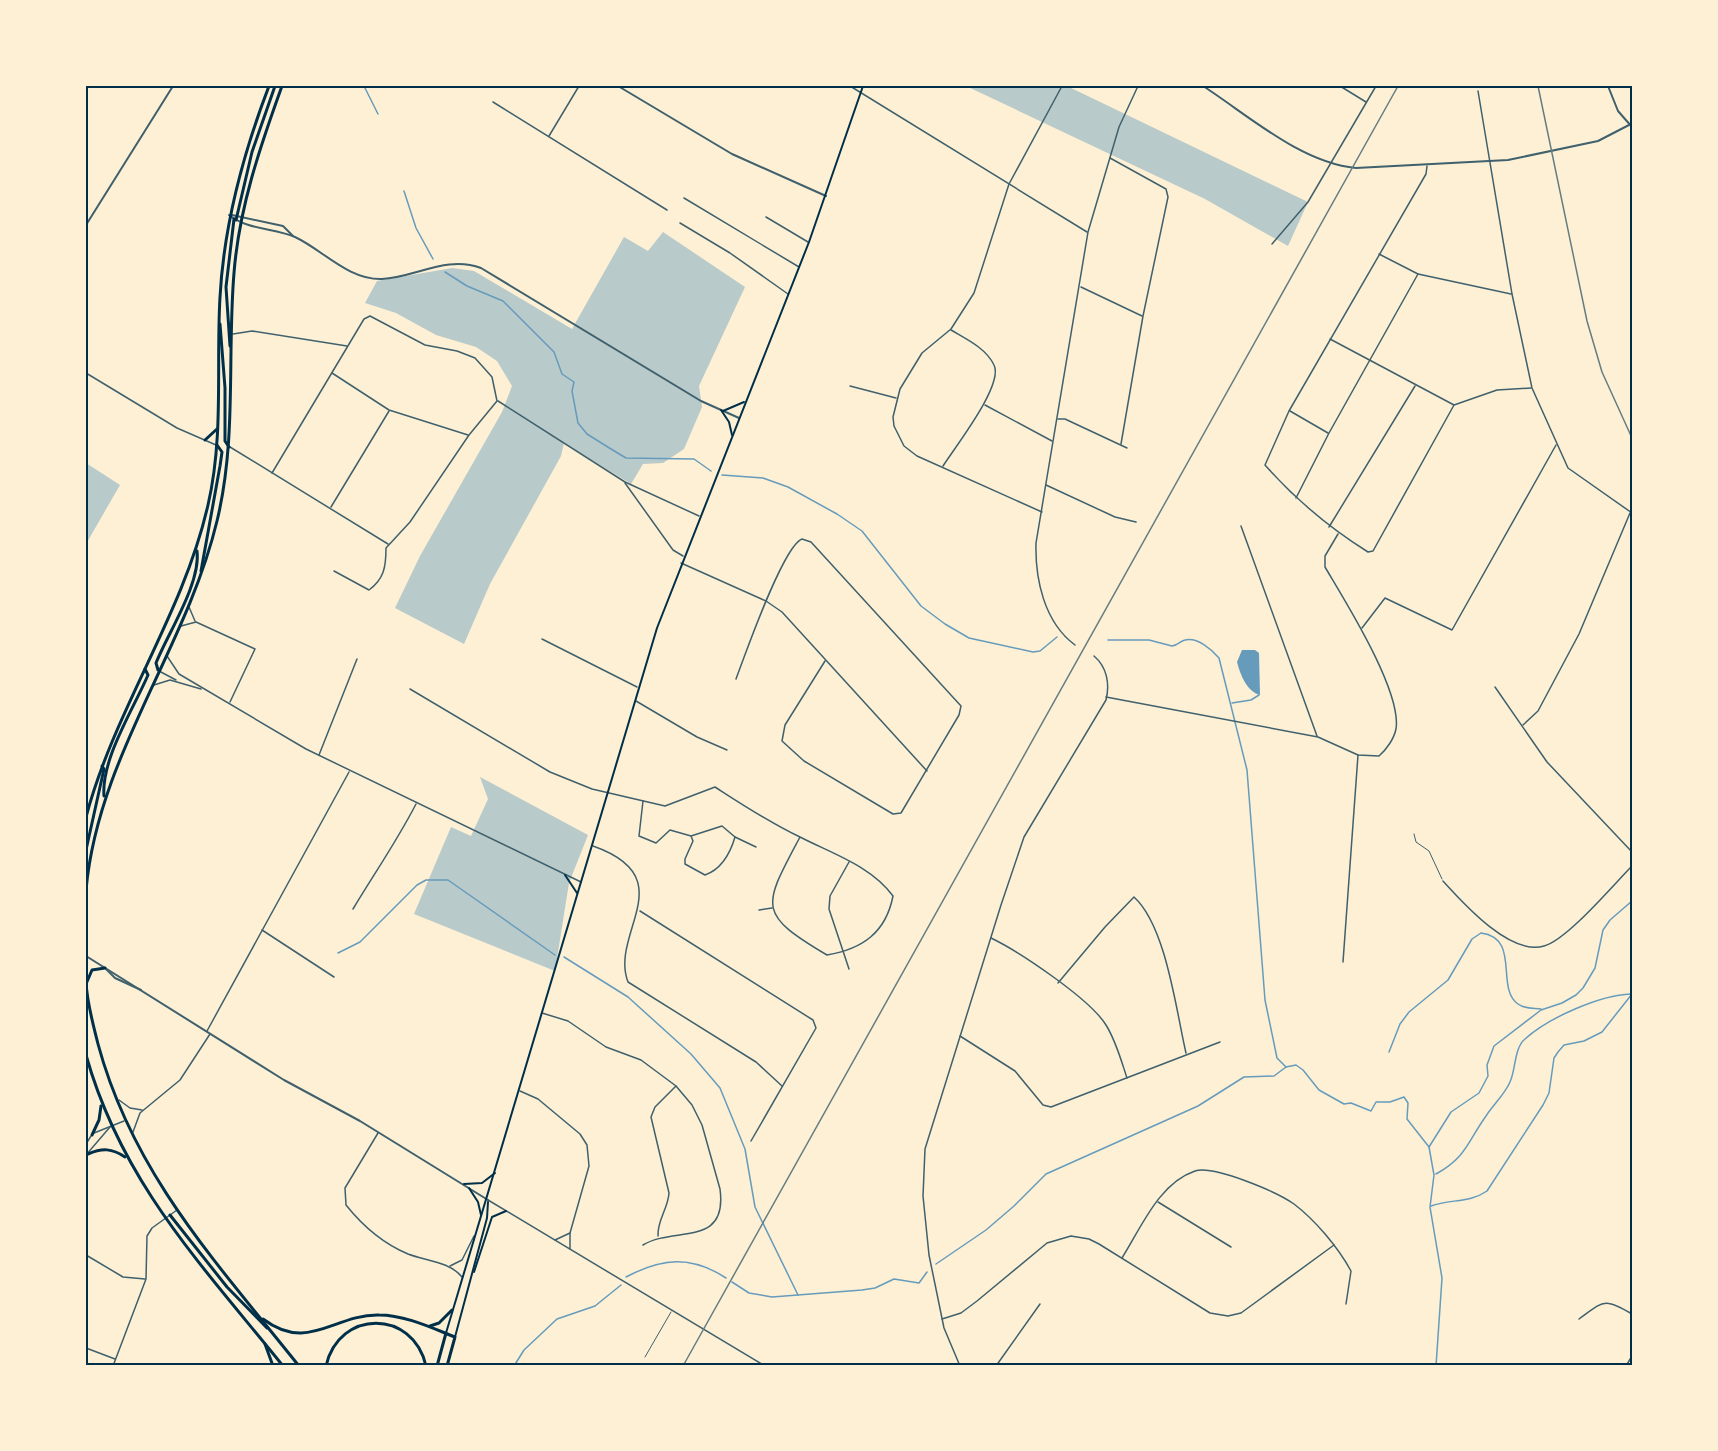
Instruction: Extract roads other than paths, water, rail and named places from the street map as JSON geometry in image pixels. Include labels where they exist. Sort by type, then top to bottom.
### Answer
[{"type":"main road","points":[[86,817],[102,766],[177,601],[196,549],[209,502],[218,427],[222,264],[243,159],[269,86]]},
{"type":"main road","points":[[231,351],[227,333],[226,287],[235,218],[252,152],[275,86]]},
{"type":"main road","points":[[86,890],[92,844],[104,797],[117,760],[189,604],[222,501],[230,447],[234,272],[241,223],[257,157],[282,86]]},
{"type":"main road","points":[[437,1365],[462,1277],[488,1200],[638,688],[683,556],[809,243],[863,86]]},
{"type":"main road","points":[[219,322],[223,340],[225,441],[230,447]]},
{"type":"main road","points":[[732,435],[729,422],[722,411],[747,400]]},
{"type":"main road","points":[[205,440],[218,427]]},
{"type":"main road","points":[[200,575],[221,459],[222,450],[217,445]]},
{"type":"main road","points":[[158,670],[156,663],[188,590],[197,562],[196,549]]},
{"type":"main road","points":[[104,797],[104,784],[117,742],[148,675],[145,669]]},
{"type":"main road","points":[[86,850],[104,768],[102,766]]},
{"type":"main road","points":[[565,875],[578,895]]},
{"type":"main road","points":[[105,968],[92,970],[86,984],[92,1022],[114,1094],[132,1138],[177,1210],[299,1365]]},
{"type":"main road","points":[[86,1055],[101,1105],[111,1127],[126,1158],[164,1219],[283,1365]]},
{"type":"main road","points":[[92,1135],[99,1120],[101,1105]]},
{"type":"main road","points":[[87,1154],[101,1149],[111,1149],[126,1158]]},
{"type":"main road","points":[[464,1184],[482,1183],[496,1171]]},
{"type":"main road","points":[[469,1188],[478,1202],[481,1216]]},
{"type":"main road","points":[[447,1365],[487,1218],[488,1200]]},
{"type":"main road","points":[[473,1274],[492,1217],[506,1211]]},
{"type":"main road","points":[[170,1215],[227,1287],[252,1315],[271,1330]]},
{"type":"main road","points":[[426,1326],[439,1323],[452,1310]]},
{"type":"main road","points":[[260,1316],[279,1329],[293,1334],[313,1333],[377,1315],[426,1326],[455,1337]]},
{"type":"main road","points":[[326,1365],[332,1349],[342,1336],[359,1326],[376,1323],[395,1326],[410,1336],[420,1348],[426,1365]]},
{"type":"main road","points":[[265,1344],[273,1365]]},
{"type":"street","points":[[86,225],[173,86]]},
{"type":"street","points":[[549,136],[579,86]]},
{"type":"street","points":[[618,86],[732,154],[826,196]]},
{"type":"street","points":[[850,86],[1088,232]]},
{"type":"street","points":[[1042,512],[917,456],[904,446],[894,426],[897,398],[909,371],[922,352],[951,329],[974,293],[1009,184],[1062,86]]},
{"type":"street","points":[[1075,645],[1064,635],[1049,610],[1038,582],[1036,543],[1088,232],[1109,158],[1125,112],[1138,86]]},
{"type":"street","points":[[1203,86],[1295,147],[1331,163],[1370,168],[1491,162],[1526,157],[1603,140],[1631,126],[1616,106],[1608,86]]},
{"type":"street","points":[[1340,86],[1366,102]]},
{"type":"street","points":[[1272,244],[1308,202],[1376,86]]},
{"type":"street","points":[[1478,91],[1480,116],[1491,162],[1512,294],[1532,388],[1568,468],[1632,512],[1580,634],[1538,711],[1523,725]]},
{"type":"street","points":[[492,102],[667,210]]},
{"type":"street","points":[[1109,158],[1166,189],[1168,197],[1143,316],[1121,444]]},
{"type":"street","points":[[1427,165],[1426,174],[1329,338],[1289,411],[1265,465],[1295,499],[1329,527],[1368,552],[1373,551],[1454,405],[1497,390],[1532,388]]},
{"type":"street","points":[[684,198],[800,267]]},
{"type":"street","points":[[230,215],[241,223],[293,236]]},
{"type":"street","points":[[235,218],[242,217],[283,226],[293,236],[353,272],[368,278],[389,278],[451,263],[482,268],[692,396],[739,418]]},
{"type":"street","points":[[766,217],[809,243]]},
{"type":"street","points":[[680,223],[789,294]]},
{"type":"street","points":[[1378,254],[1418,274],[1512,294]]},
{"type":"street","points":[[1295,499],[1329,433],[1418,274]]},
{"type":"street","points":[[1080,287],[1143,316]]},
{"type":"street","points":[[272,473],[364,319],[370,316],[425,345],[457,351],[475,358],[492,377],[497,401],[625,482],[699,516]]},
{"type":"street","points":[[942,467],[983,405],[996,379],[993,363],[972,342],[951,329]]},
{"type":"street","points":[[231,334],[252,331],[348,346]]},
{"type":"street","points":[[1329,338],[1454,405]]},
{"type":"street","points":[[86,373],[177,428],[217,445]]},
{"type":"street","points":[[332,373],[389,410],[469,435]]},
{"type":"street","points":[[1329,527],[1415,385]]},
{"type":"street","points":[[850,386],[897,398]]},
{"type":"street","points":[[334,571],[369,591],[384,572],[389,545],[410,522],[469,435],[497,401]]},
{"type":"street","points":[[983,405],[1053,441]]},
{"type":"street","points":[[331,508],[389,410]]},
{"type":"street","points":[[1289,411],[1329,433]]},
{"type":"street","points":[[1057,419],[1065,419],[1127,448]]},
{"type":"street","points":[[1361,629],[1385,598],[1452,630],[1556,444]]},
{"type":"street","points":[[230,447],[389,545]]},
{"type":"street","points":[[625,482],[673,550],[683,556]]},
{"type":"street","points":[[1046,485],[1115,517],[1136,522]]},
{"type":"street","points":[[1241,526],[1318,737]]},
{"type":"street","points":[[1107,697],[1318,737],[1358,754],[1379,756],[1386,751],[1396,729],[1393,702],[1361,629],[1325,567],[1324,556],[1338,533]]},
{"type":"street","points":[[736,679],[766,601],[793,545],[802,539],[811,542],[959,702],[959,715],[904,811],[893,814],[804,761],[784,744],[781,737],[785,725],[825,661]]},
{"type":"street","points":[[681,563],[766,601],[782,612],[927,771]]},
{"type":"street","points":[[189,604],[196,622],[255,650],[230,703]]},
{"type":"street","points":[[178,628],[196,622]]},
{"type":"street","points":[[542,639],[638,688]]},
{"type":"street","points":[[166,654],[174,670],[319,756],[581,882]]},
{"type":"street","points":[[960,1365],[946,1338],[926,1234],[923,1168],[927,1141],[1024,837],[1107,697],[1105,671],[1094,656]]},
{"type":"street","points":[[319,756],[357,659]]},
{"type":"street","points":[[158,670],[180,682],[205,690]]},
{"type":"street","points":[[149,690],[162,681],[180,682]]},
{"type":"street","points":[[1495,687],[1547,762],[1632,852]]},
{"type":"street","points":[[410,689],[550,772],[607,794],[665,806],[715,787],[758,815],[850,861],[883,883],[893,896],[890,912],[877,933],[863,945],[827,955],[789,932],[778,921],[773,908],[773,891],[800,837]]},
{"type":"street","points":[[635,701],[697,737],[727,750]]},
{"type":"street","points":[[1343,962],[1358,754]]},
{"type":"street","points":[[207,1031],[350,771]]},
{"type":"street","points":[[643,800],[639,836],[656,843],[670,830],[691,836],[722,826],[735,837],[756,847]]},
{"type":"street","points":[[353,909],[382,860],[393,848],[416,803]]},
{"type":"street","points":[[691,836],[693,841],[685,864],[705,875],[718,868],[726,860],[735,837]]},
{"type":"street","points":[[592,846],[620,861],[635,878],[639,887],[639,910],[622,968],[628,982],[756,1062],[782,1086]]},
{"type":"street","points":[[849,969],[829,909],[830,897],[850,861]]},
{"type":"street","points":[[1443,881],[1472,913],[1521,946],[1544,946],[1567,932],[1632,866]]},
{"type":"street","points":[[1058,982],[1090,943],[1134,897],[1143,905],[1156,928],[1186,1053]]},
{"type":"street","points":[[759,910],[773,908]]},
{"type":"street","points":[[639,910],[813,1020],[816,1028],[751,1142]]},
{"type":"street","points":[[261,930],[334,977]]},
{"type":"street","points":[[990,938],[1058,982],[1092,1009],[1106,1025],[1127,1078]]},
{"type":"street","points":[[86,956],[133,989],[141,990],[290,1083],[378,1132],[570,1250],[765,1365]]},
{"type":"street","points":[[542,1013],[568,1021],[606,1047],[641,1060],[676,1086],[692,1105],[702,1125],[722,1199],[717,1216],[705,1230],[692,1235],[658,1236],[643,1245]]},
{"type":"street","points":[[132,1138],[136,1119],[143,1110],[180,1080],[211,1034]]},
{"type":"street","points":[[960,1036],[1015,1071],[1045,1107],[1059,1105],[1186,1053],[1220,1042]]},
{"type":"street","points":[[658,1236],[659,1221],[668,1203],[669,1193],[651,1117],[655,1107],[676,1086]]},
{"type":"street","points":[[520,1091],[538,1099],[580,1134],[587,1145],[589,1166],[570,1233],[570,1250]]},
{"type":"street","points":[[114,1094],[130,1108],[143,1110]]},
{"type":"street","points":[[86,1144],[92,1135],[124,1121]]},
{"type":"street","points":[[87,1154],[111,1127]]},
{"type":"street","points":[[378,1132],[345,1188],[346,1205],[390,1245],[408,1254],[449,1266],[462,1277]]},
{"type":"street","points":[[1122,1259],[1166,1190],[1194,1171],[1205,1169],[1221,1171],[1293,1204],[1334,1245],[1351,1271],[1346,1304]]},
{"type":"street","points":[[1157,1201],[1231,1247]]},
{"type":"street","points":[[113,1365],[146,1280],[145,1240],[152,1228],[177,1210]]},
{"type":"street","points":[[449,1266],[462,1260],[476,1233]]},
{"type":"street","points":[[554,1240],[570,1233]]},
{"type":"street","points":[[942,1319],[961,1313],[1035,1251],[1054,1240],[1071,1236],[1089,1239],[1210,1313],[1228,1316],[1241,1313],[1334,1245]]},
{"type":"street","points":[[86,1255],[123,1277],[146,1280]]},
{"type":"street","points":[[1579,1319],[1602,1302],[1607,1301],[1632,1314]]},
{"type":"street","points":[[996,1365],[1040,1304]]},
{"type":"street","points":[[86,1348],[115,1360]]},
{"type":"street","points":[[1626,1365],[1632,1356]]},
{"type":"lane","points":[[1478,91],[1479,86]]},
{"type":"lane","points":[[1414,834],[1416,842],[1429,851],[1443,881]]},
{"type":"lane","points":[[645,1357],[672,1310]]},
{"type":"water","points":[[1242,650],[1255,650],[1259,653],[1260,695],[1251,690],[1240,672],[1237,662]]},
{"type":"waterway","points":[[364,86],[378,114]]},
{"type":"waterway","points":[[404,191],[416,228],[433,259]]},
{"type":"waterway","points":[[445,272],[467,286],[503,301],[554,352],[562,374],[574,382],[572,391],[578,423],[587,434],[626,458],[694,459],[711,471]]},
{"type":"waterway","points":[[722,475],[763,478],[788,487],[837,514],[862,531],[921,606],[969,638],[1033,652],[1040,651],[1057,637]]},
{"type":"waterway","points":[[1108,640],[1149,640],[1172,646],[1183,641],[1195,640],[1213,651],[1219,658],[1247,770],[1265,1000],[1277,1058],[1286,1067]]},
{"type":"waterway","points":[[1232,703],[1251,700],[1259,695]]},
{"type":"waterway","points":[[338,953],[360,942],[417,885],[426,880],[448,880],[555,955]]},
{"type":"waterway","points":[[1436,1366],[1442,1278],[1430,1207],[1434,1175],[1429,1147],[1451,1112],[1479,1093],[1488,1076],[1487,1065],[1494,1046],[1541,1010],[1562,1003],[1583,988],[1595,968],[1603,930],[1610,920],[1632,901]]},
{"type":"waterway","points":[[1389,1052],[1400,1024],[1409,1012],[1448,980],[1472,939],[1481,933],[1493,937],[1500,944],[1504,953],[1511,997],[1523,1007],[1541,1009]]},
{"type":"waterway","points":[[564,957],[628,997],[691,1054],[720,1088],[745,1149],[755,1207],[798,1295]]},
{"type":"waterway","points":[[1436,1174],[1454,1162],[1466,1148],[1505,1091],[1512,1077],[1517,1053],[1525,1039],[1547,1023],[1575,1009],[1618,995],[1631,994]]},
{"type":"waterway","points":[[1431,1206],[1467,1199],[1487,1191],[1543,1105],[1549,1093],[1554,1058],[1558,1052],[1564,1045],[1584,1041],[1602,1032],[1632,994]]},
{"type":"waterway","points":[[936,1264],[986,1230],[1046,1174],[1198,1106],[1244,1077],[1274,1076],[1286,1067],[1296,1065],[1319,1090],[1344,1104],[1351,1103],[1371,1111],[1376,1102],[1390,1102],[1404,1097],[1408,1103],[1407,1119],[1429,1147]]},
{"type":"waterway","points":[[626,1277],[652,1266],[676,1262],[701,1265],[726,1278]]},
{"type":"waterway","points":[[732,1282],[749,1293],[772,1297],[862,1290],[875,1288],[894,1279],[919,1283],[927,1272]]},
{"type":"waterway","points":[[514,1366],[524,1350],[557,1319],[595,1306],[621,1285]]},
{"type":"railway","points":[[683,1366],[1398,86]]},
{"type":"railway","points":[[1538,86],[1587,321],[1602,372],[1632,438]]}]
